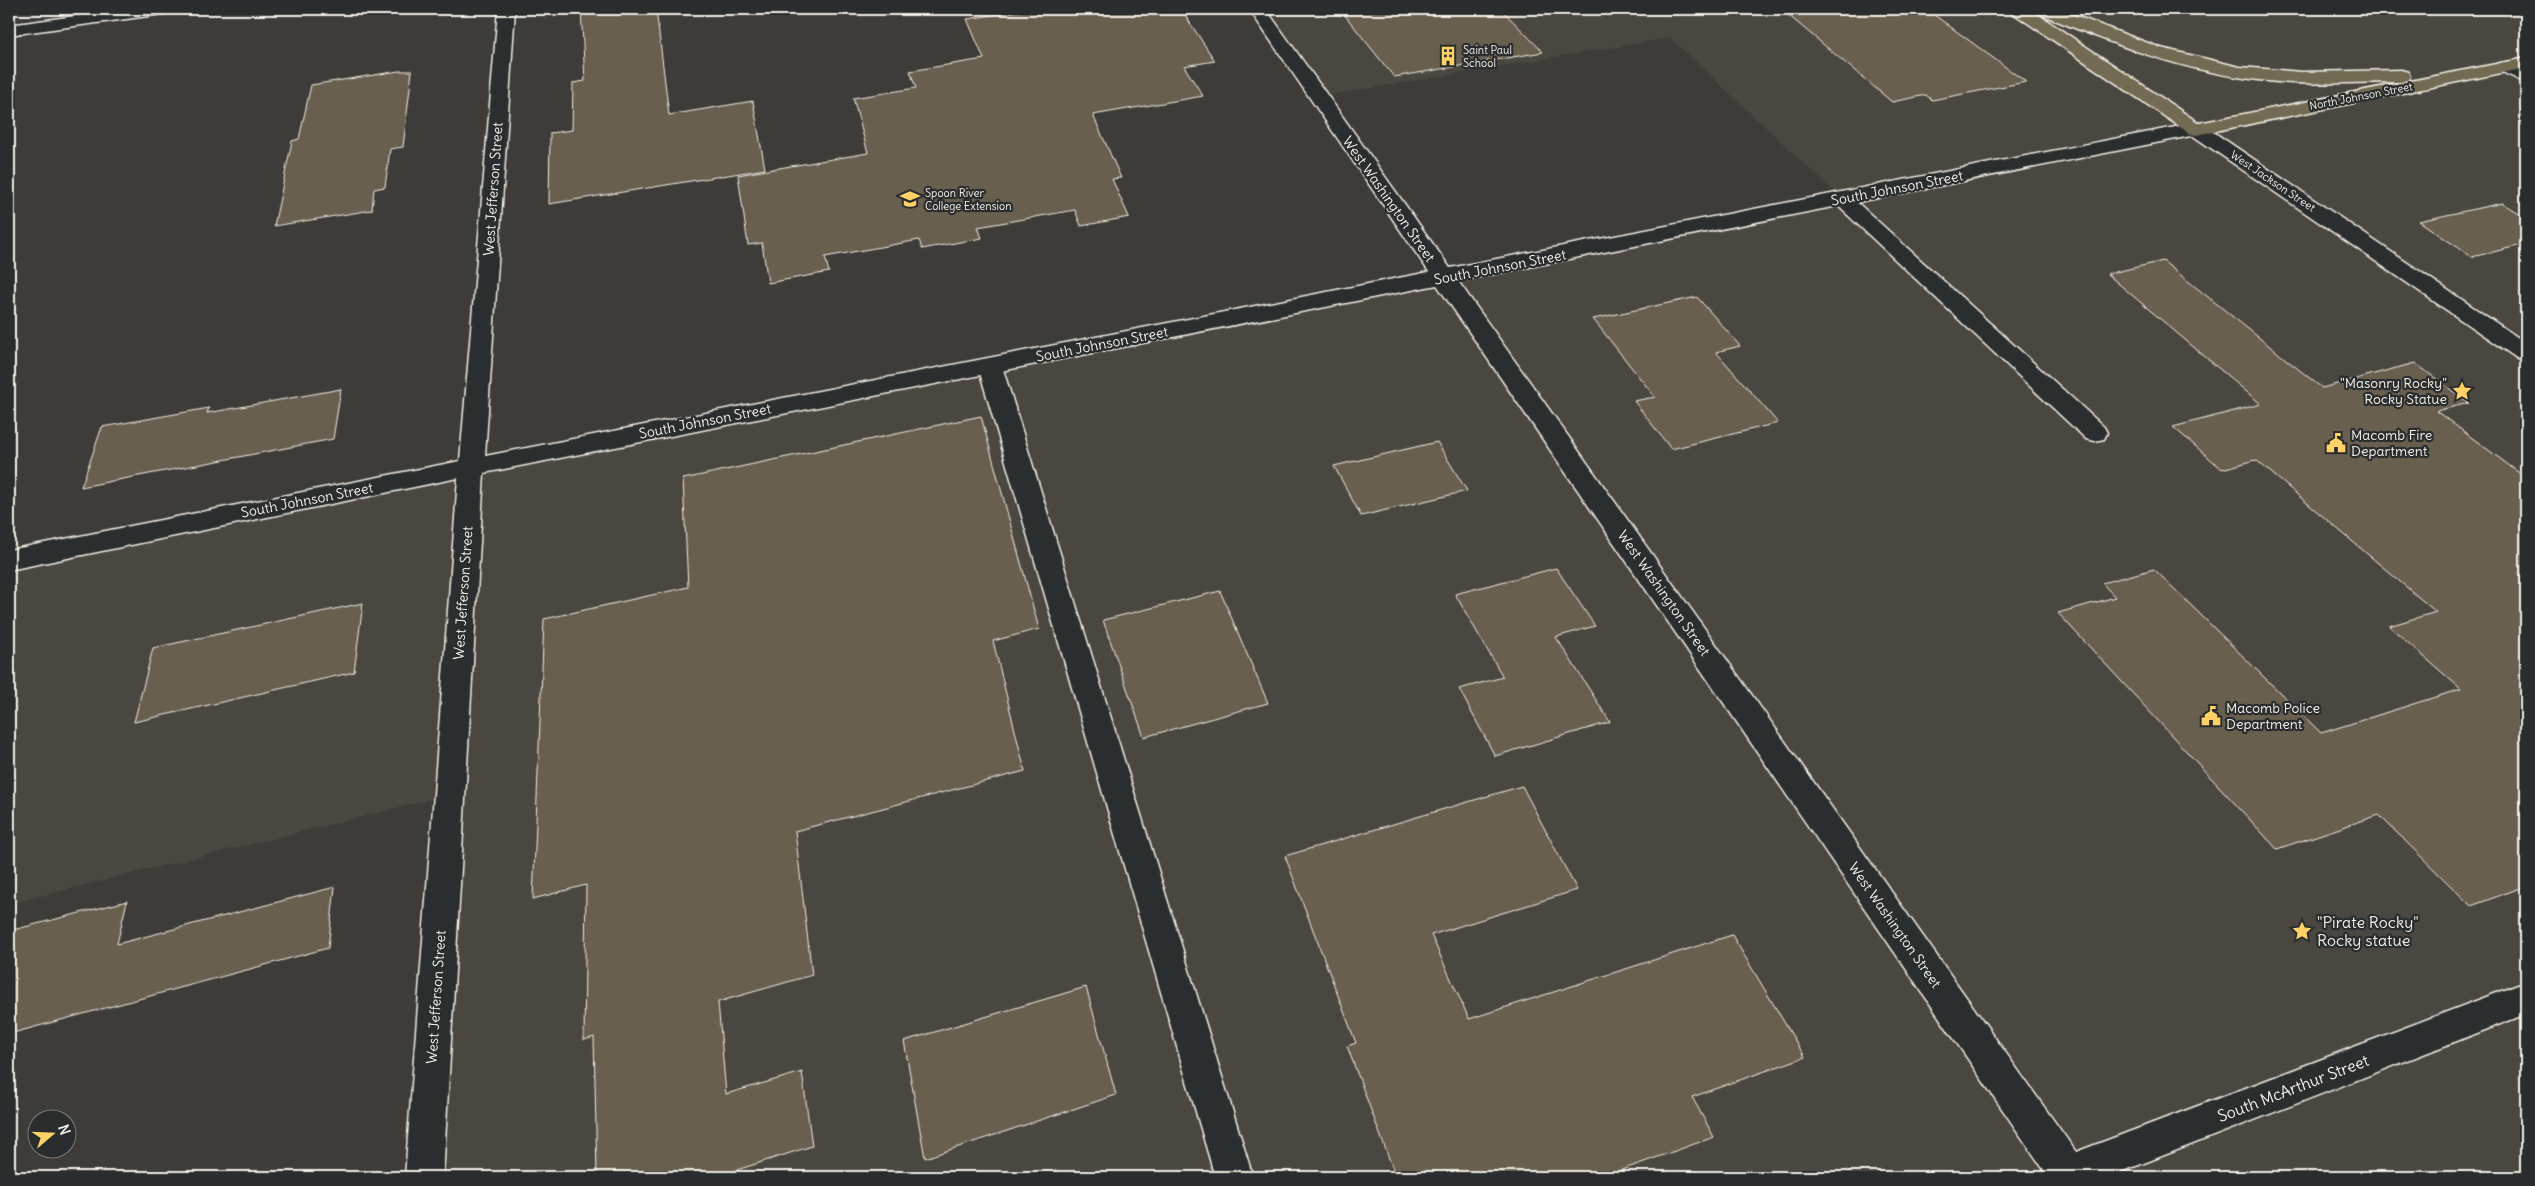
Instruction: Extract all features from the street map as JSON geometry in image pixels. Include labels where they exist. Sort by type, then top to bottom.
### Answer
[{"type":"main road","name":"West Jackson Street","points":[[2019,9],[2196,130]]},
{"type":"main road","points":[[2044,9],[2117,40],[2184,62],[2269,76],[2463,76]]},
{"type":"main road","name":"North Johnson Street","points":[[2196,130],[2526,63]]},
{"type":"street","points":[[9,30],[62,16],[163,9]]},
{"type":"street","name":"West Jefferson Street","points":[[424,1177],[472,466],[506,9]]},
{"type":"street","name":"West Washington Street","points":[[1257,9],[2066,1176]]},
{"type":"street","points":[[2506,67],[2526,78]]},
{"type":"street","name":"South Johnson Street","points":[[9,560],[472,466],[2196,130]]},
{"type":"street","name":"West Jackson Street","points":[[2196,130],[2526,354]]},
{"type":"street","points":[[1842,199],[2095,433]]},
{"type":"street","points":[[990,366],[1234,1177]]},
{"type":"street","name":"South McArthur Street","points":[[2066,1176],[2526,998]]},
{"type":"shaded area","points":[[1257,9],[2526,9],[2526,1177],[424,1177],[450,795],[9,904],[9,560],[472,467],[1842,199],[1670,38],[1318,97]]},
{"type":"building","points":[[581,9],[656,9],[669,115],[753,101],[765,169],[549,204],[550,133],[572,130],[573,83],[585,81]]},
{"type":"building","points":[[1032,9],[1181,9],[1215,61],[1184,66],[1203,96],[1093,115],[1121,178],[1112,179],[1129,217],[1081,226],[1075,210],[978,227],[982,238],[922,249],[919,240],[825,257],[829,272],[768,283],[762,243],[748,245],[738,175],[868,153],[853,98],[916,88],[910,71],[984,59],[967,19]]},
{"type":"building","name":"Saint Paul School","points":[[1340,9],[1501,9],[1543,52],[1394,77]]},
{"type":"building","points":[[1781,9],[1926,9],[2026,82],[1932,100],[1926,95],[1892,102]]},
{"type":"building","points":[[399,71],[412,71],[403,147],[390,149],[385,187],[374,189],[372,210],[274,226],[292,141],[299,139],[311,85]]},
{"type":"building","points":[[2502,203],[2526,218],[2526,244],[2472,257],[2419,221]]},
{"type":"building","points":[[2163,261],[2322,388],[2415,363],[2469,403],[2436,411],[2526,478],[2526,886],[2471,906],[2379,815],[2277,849],[2058,613],[2115,597],[2102,583],[2154,569],[2321,733],[2461,689],[2389,626],[2436,612],[2256,460],[2222,469],[2173,427],[2261,404],[2107,274]]},
{"type":"building","points":[[1697,297],[1740,346],[1716,352],[1778,423],[1671,449],[1634,401],[1655,397],[1593,319]]},
{"type":"building","points":[[341,389],[333,439],[81,487],[102,427],[209,408],[207,413]]},
{"type":"building","points":[[981,416],[1039,629],[993,641],[1025,771],[795,831],[812,975],[718,1002],[726,1094],[802,1072],[812,1146],[715,1177],[597,1177],[594,1037],[584,1040],[586,885],[533,899],[544,619],[688,587],[683,479]]},
{"type":"building","points":[[1437,442],[1467,491],[1361,516],[1334,466]]},
{"type":"building","points":[[1556,568],[1595,626],[1556,637],[1610,722],[1495,756],[1459,689],[1503,677],[1455,594]]},
{"type":"building","points":[[1220,591],[1268,703],[1144,737],[1103,620]]},
{"type":"building","points":[[363,603],[354,672],[134,722],[153,648]]},
{"type":"building","points":[[1522,786],[1577,890],[1431,935],[1469,1019],[1732,935],[1805,1057],[1692,1097],[1714,1137],[1602,1177],[1396,1177],[1347,1046],[1356,1043],[1285,856]]},
{"type":"building","points":[[335,887],[328,948],[9,1034],[9,931],[127,901],[117,944]]},
{"type":"building","points":[[1086,987],[1116,1095],[925,1158],[904,1041]]},
{"type":"place","name":"Saint Paul School","points":[[1448,56]]},
{"type":"place","name":"Spoon River College Extension","points":[[910,199]]},
{"type":"place","name":"\"Masonry Rocky\" Rocky Statue","points":[[2462,391]]},
{"type":"place","name":"Macomb Fire Department","points":[[2336,443]]},
{"type":"place","name":"Macomb Police Department","points":[[2211,716]]},
{"type":"place","name":"\"Pirate Rocky\" Rocky statue","points":[[2302,931]]}]
